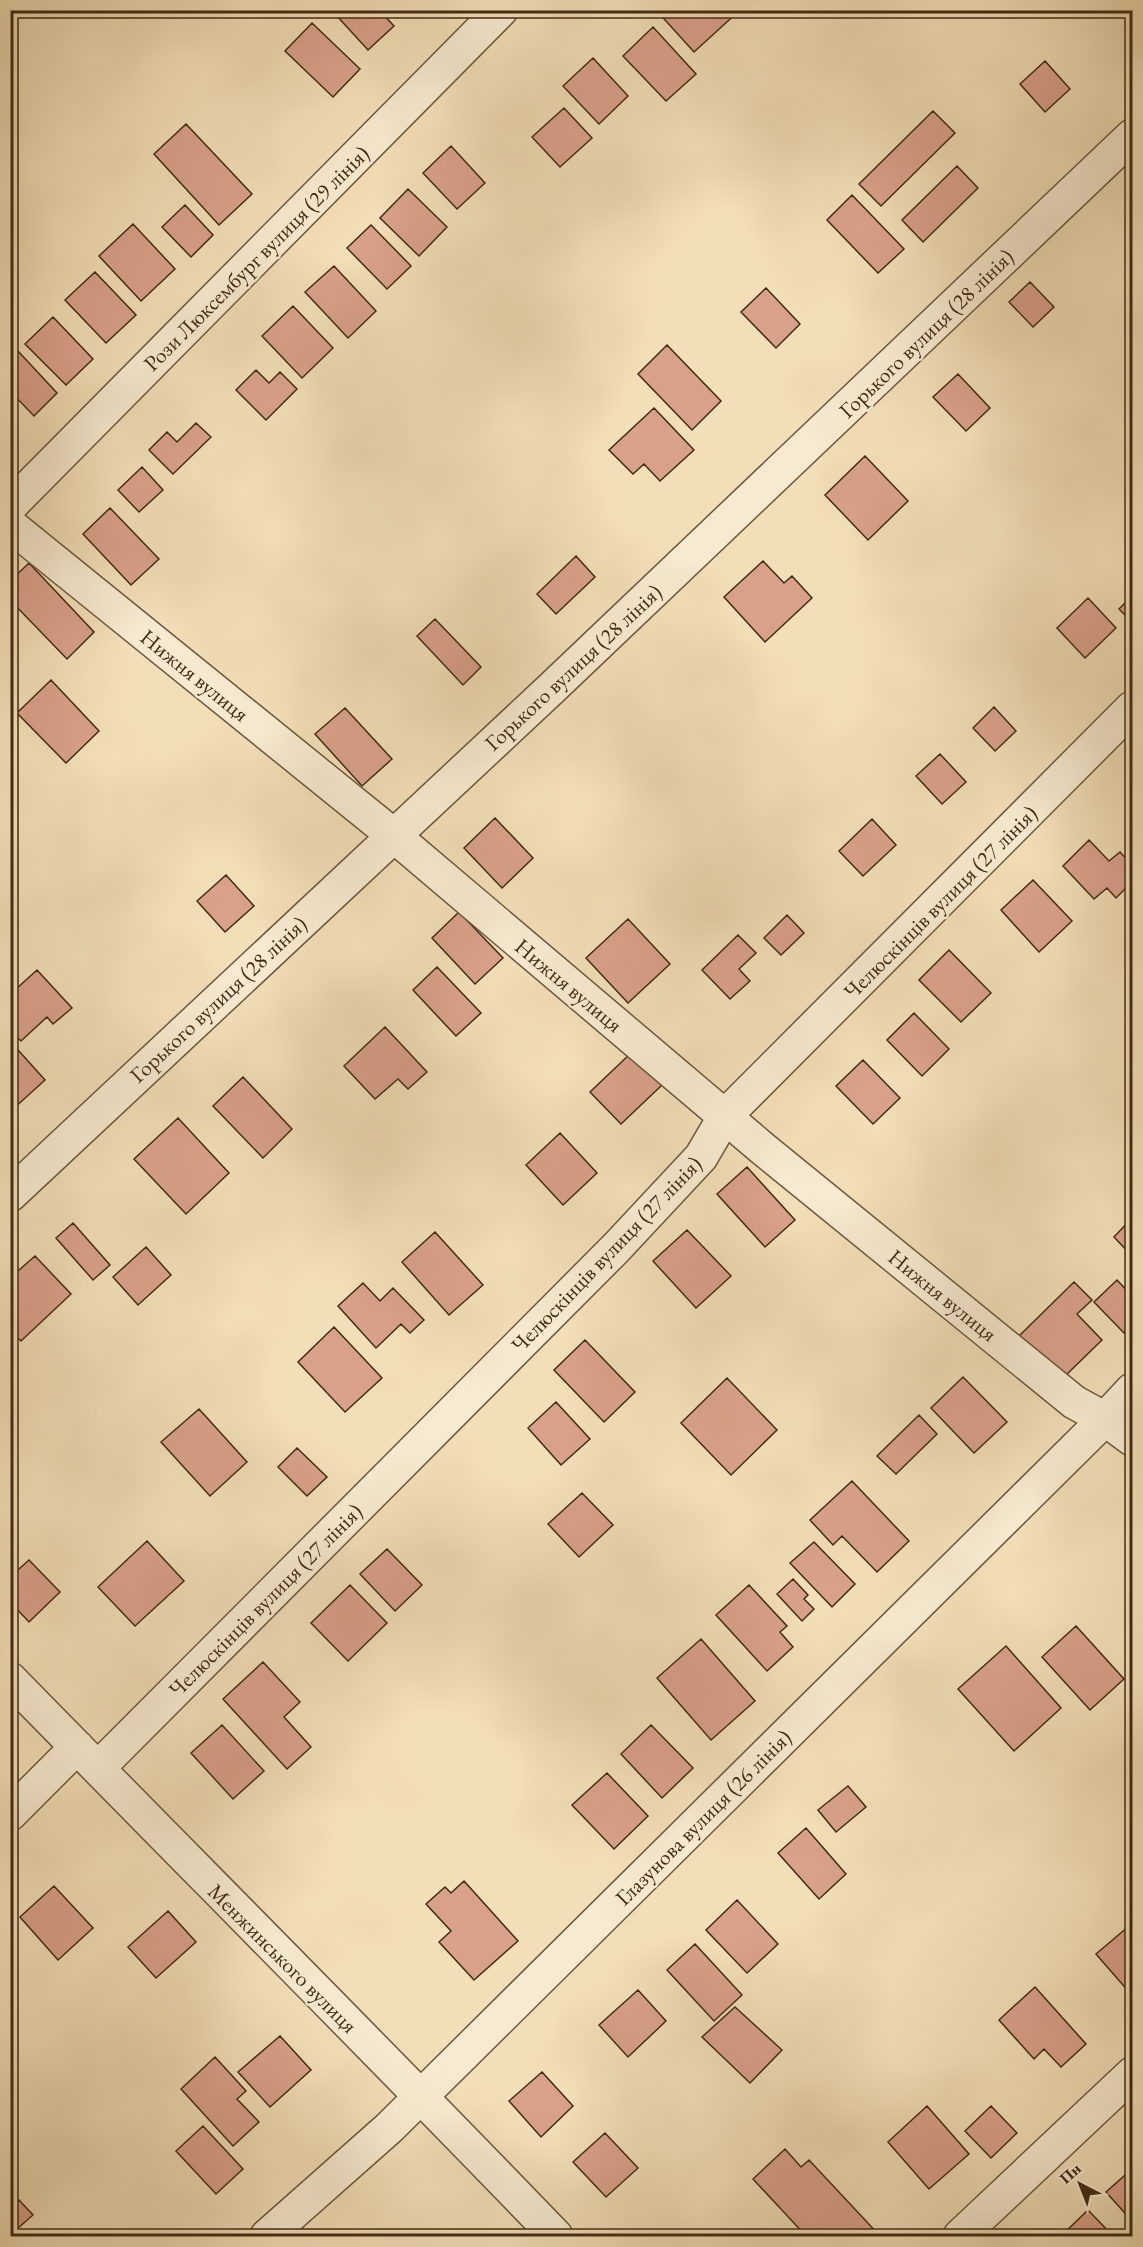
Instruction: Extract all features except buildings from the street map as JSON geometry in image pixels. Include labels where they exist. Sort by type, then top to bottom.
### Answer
[{"type":"street","name":"Рози Люксембург вулиця (29 лiнiя)","points":[[10,506],[501,10]]},
{"type":"street","name":"Горького вулиця (28 лiнiя)","points":[[10,1195],[553,687],[1132,136]]},
{"type":"street","name":"Нижня вулиця","points":[[10,525],[393,835],[725,1116],[1074,1402],[1105,1419],[1132,1438]]},
{"type":"street","name":"Челюскінців вулиця (27 лiнiя)","points":[[10,1814],[87,1758],[624,1240],[701,1157],[725,1116],[1132,708]]},
{"type":"street","name":"Глазунова вулиця (26 лiнiя)","points":[[267,2236],[389,2128],[1132,1390]]},
{"type":"street","name":"Менжинського вулиця","points":[[10,1679],[556,2236]]},
{"type":"street","points":[[960,2236],[1132,2074]]}]
